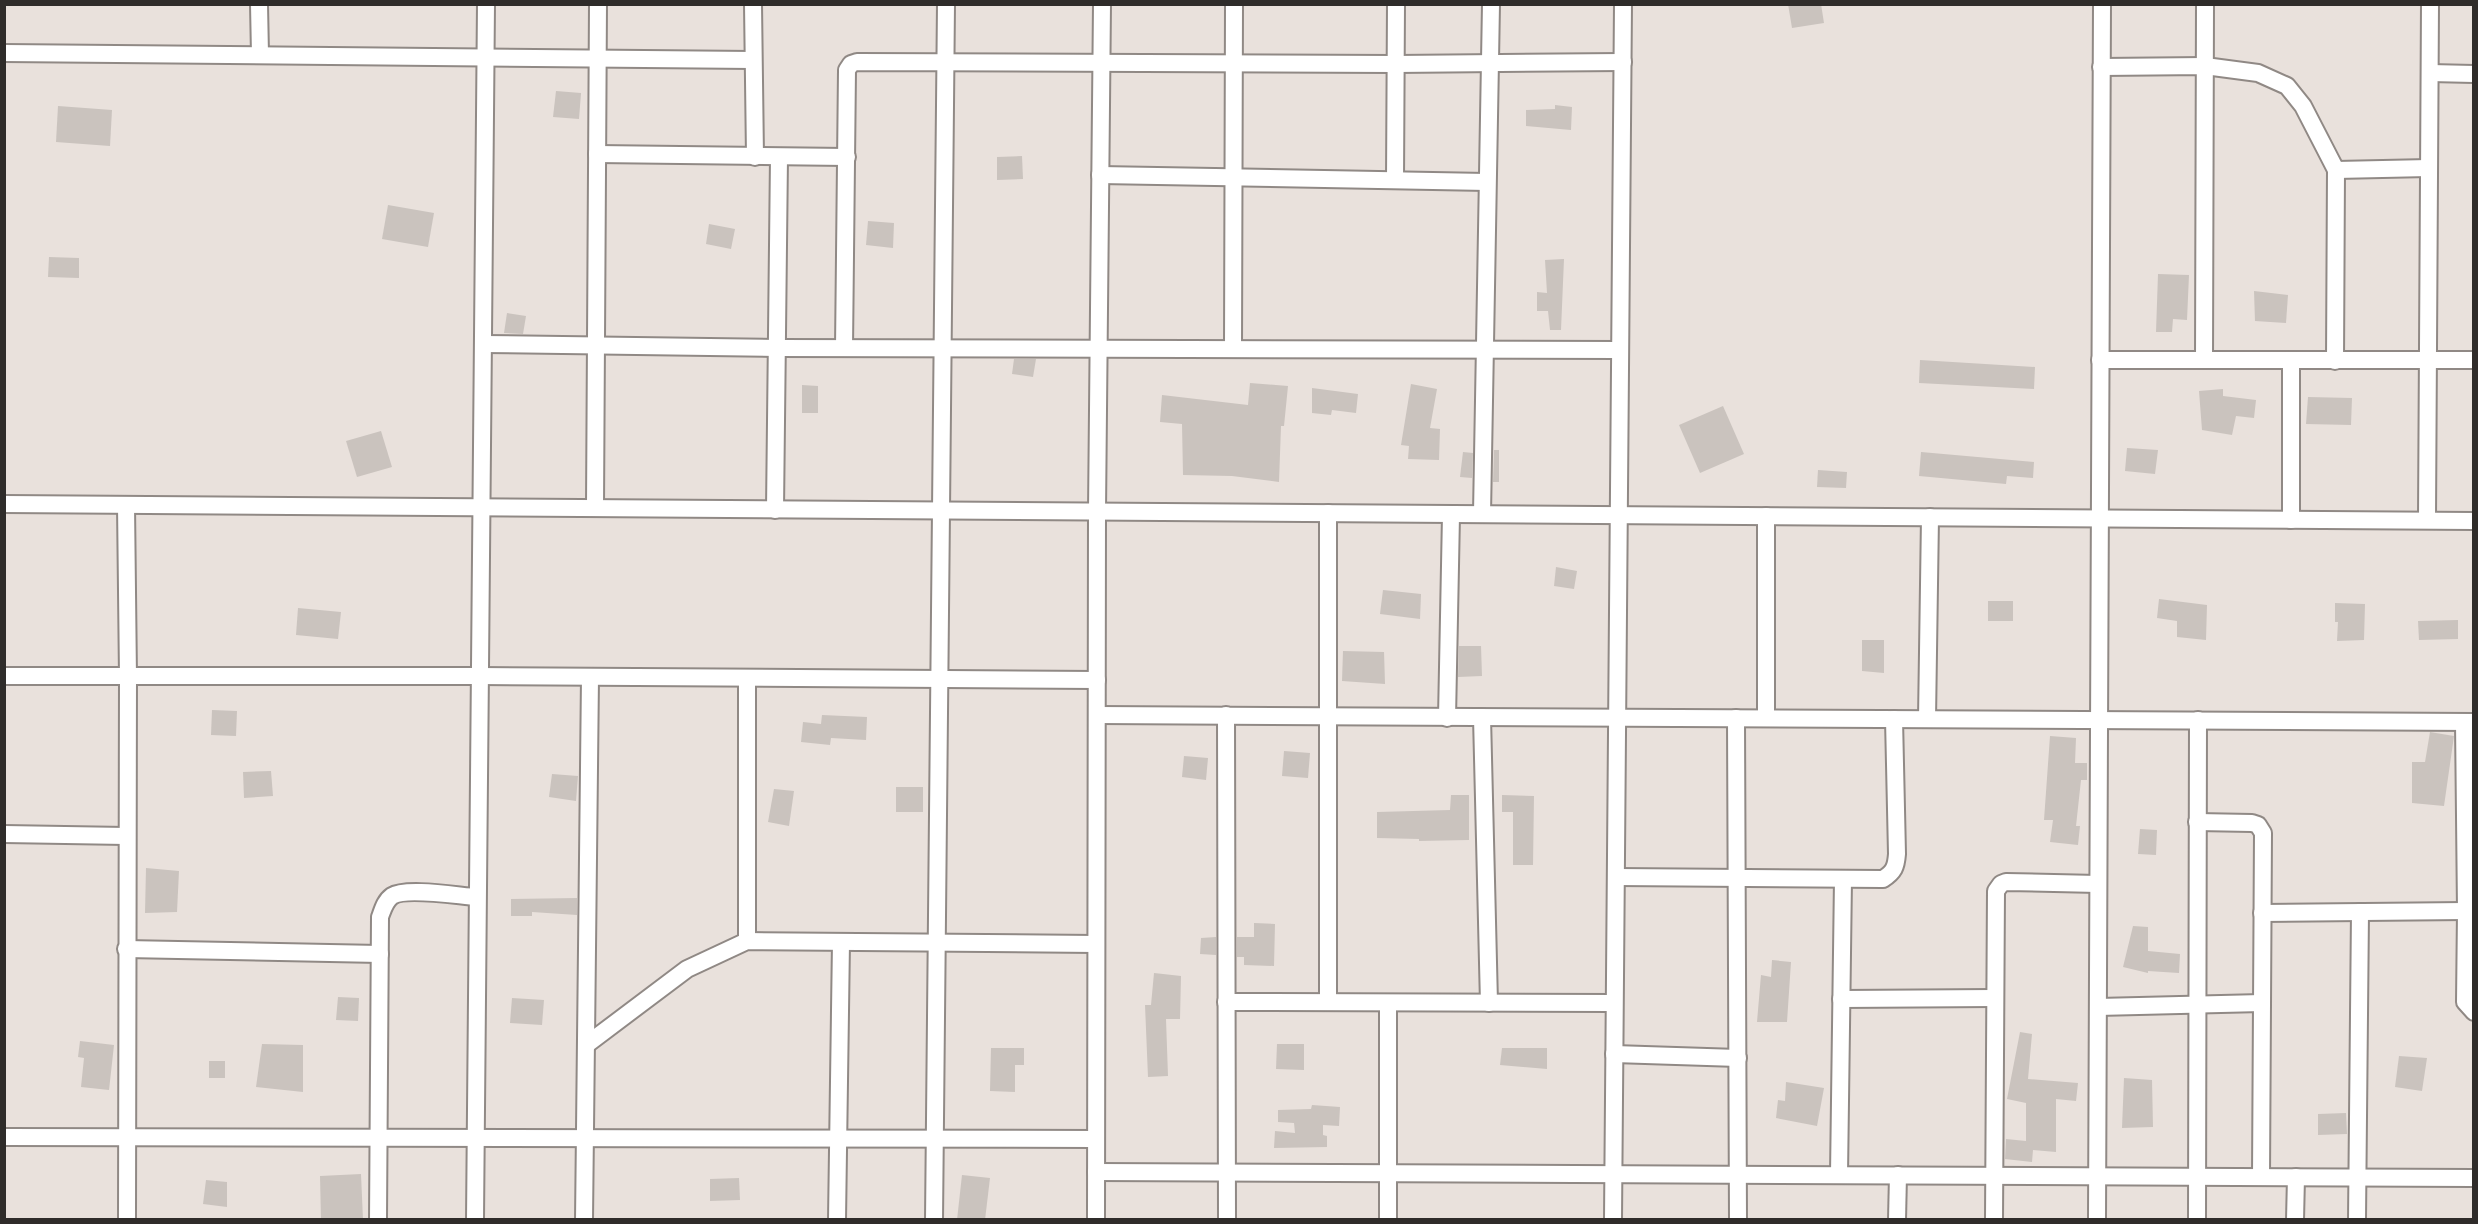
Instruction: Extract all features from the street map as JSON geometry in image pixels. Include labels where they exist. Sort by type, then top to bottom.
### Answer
[{"type":"street","points":[[259,4],[260,56]]},
{"type":"street","points":[[475,1220],[486,4]]},
{"type":"street","points":[[596,507],[598,4]]},
{"type":"street","points":[[753,4],[755,157]]},
{"type":"street","points":[[934,1220],[946,4]]},
{"type":"street","points":[[1096,1220],[1097,512],[1102,4]]},
{"type":"street","points":[[1233,349],[1234,4]]},
{"type":"street","points":[[1395,180],[1396,4]]},
{"type":"street","points":[[1482,514],[1491,4]]},
{"type":"street","points":[[1613,1220],[1623,4]]},
{"type":"street","points":[[2097,1220],[2102,4]]},
{"type":"street","points":[[2204,360],[2205,4]]},
{"type":"street","points":[[2427,520],[2430,4]]},
{"type":"street","points":[[4,53],[753,60]]},
{"type":"street","points":[[844,348],[847,70],[851,64],[857,62],[1396,64],[1623,62]]},
{"type":"street","points":[[2102,67],[2205,66],[2258,73],[2288,86],[2303,106],[2336,170],[2335,361]]},
{"type":"street","points":[[2430,73],[2474,74]]},
{"type":"street","points":[[597,154],[847,157]]},
{"type":"street","points":[[775,510],[779,157]]},
{"type":"street","points":[[2336,170],[2429,168]]},
{"type":"street","points":[[1100,175],[1487,182]]},
{"type":"street","points":[[483,344],[777,348],[1620,350]]},
{"type":"street","points":[[2100,360],[2474,360]]},
{"type":"street","points":[[2291,360],[2291,520]]},
{"type":"street","points":[[4,504],[2474,521]]},
{"type":"street","points":[[126,505],[127,1220]]},
{"type":"street","points":[[1328,513],[1328,1002]]},
{"type":"street","points":[[1447,718],[1451,515]]},
{"type":"street","points":[[1766,516],[1766,718]]},
{"type":"street","points":[[1927,719],[1930,518]]},
{"type":"street","points":[[4,676],[1097,680]]},
{"type":"street","points":[[584,1220],[590,677]]},
{"type":"street","points":[[747,678],[747,941]]},
{"type":"street","points":[[1097,715],[2469,722],[2465,1002],[2474,1012]]},
{"type":"street","points":[[1227,715],[1227,1220]]},
{"type":"street","points":[[1482,717],[1489,1003]]},
{"type":"street","points":[[1736,718],[1738,1220]]},
{"type":"street","points":[[1616,877],[1883,879],[1892,874],[1896,867],[1894,719]]},
{"type":"street","points":[[2197,1220],[2198,720]]},
{"type":"street","points":[[2198,822],[2252,823],[2261,828],[2263,832],[2261,1177]]},
{"type":"street","points":[[4,834],[126,836]]},
{"type":"street","points":[[1839,1175],[1843,879]]},
{"type":"street","points":[[1994,1220],[1996,891],[2001,884],[2006,882],[2098,884]]},
{"type":"street","points":[[378,1220],[380,917],[385,904],[393,896],[406,893],[477,897]]},
{"type":"street","points":[[2262,913],[2466,911]]},
{"type":"street","points":[[2357,1220],[2360,912]]},
{"type":"street","points":[[586,1045],[687,969],[747,941],[1096,944]]},
{"type":"street","points":[[837,1220],[841,942]]},
{"type":"street","points":[[126,949],[380,954]]},
{"type":"street","points":[[1841,999],[1995,999]]},
{"type":"street","points":[[1226,1002],[1614,1003]]},
{"type":"street","points":[[1388,1003],[1388,1220]]},
{"type":"street","points":[[2098,1007],[2262,1003]]},
{"type":"street","points":[[1614,1054],[1738,1058]]},
{"type":"street","points":[[4,1137],[1096,1139]]},
{"type":"street","points":[[1096,1172],[2474,1178]]},
{"type":"street","points":[[1897,1220],[1898,1175]]},
{"type":"street","points":[[2295,1220],[2296,1177]]},
{"type":"building","points":[[1788,4],[1821,4],[1824,23],[1792,28]]},
{"type":"building","points":[[556,91],[581,93],[579,119],[553,117]]},
{"type":"building","points":[[1555,105],[1572,107],[1571,130],[1526,126],[1526,110],[1555,109]]},
{"type":"building","points":[[58,106],[112,110],[110,146],[56,142]]},
{"type":"building","points":[[1022,156],[1023,179],[997,180],[997,157]]},
{"type":"building","points":[[388,205],[434,213],[428,247],[382,239]]},
{"type":"building","points":[[868,221],[894,223],[893,248],[866,245]]},
{"type":"building","points":[[709,224],[735,229],[731,249],[706,244]]},
{"type":"building","points":[[49,257],[79,258],[79,278],[48,277]]},
{"type":"building","points":[[1564,259],[1561,330],[1550,330],[1548,311],[1537,311],[1537,292],[1547,293],[1545,260]]},
{"type":"building","points":[[2158,274],[2189,275],[2187,320],[2173,319],[2172,332],[2156,332]]},
{"type":"building","points":[[2254,291],[2288,295],[2286,323],[2255,321]]},
{"type":"building","points":[[507,313],[526,316],[523,334],[504,333]]},
{"type":"building","points":[[1014,359],[1036,359],[1033,377],[1012,374]]},
{"type":"building","points":[[1920,360],[2035,367],[2034,389],[1919,383]]},
{"type":"building","points":[[1250,383],[1288,386],[1284,426],[1281,426],[1279,482],[1232,476],[1183,475],[1182,424],[1160,422],[1162,395],[1248,405]]},
{"type":"building","points":[[1411,384],[1437,389],[1430,428],[1440,429],[1439,460],[1408,459],[1409,446],[1401,445]]},
{"type":"building","points":[[802,385],[818,386],[818,413],[802,413]]},
{"type":"building","points":[[1312,388],[1358,394],[1356,413],[1332,410],[1331,415],[1312,413]]},
{"type":"building","points":[[2223,389],[2223,396],[2256,400],[2254,418],[2236,416],[2232,435],[2202,430],[2199,391]]},
{"type":"building","points":[[2308,397],[2352,398],[2351,425],[2306,424]]},
{"type":"building","points":[[1723,406],[1744,454],[1700,473],[1679,425]]},
{"type":"building","points":[[381,431],[392,467],[357,477],[346,441]]},
{"type":"building","points":[[2127,448],[2158,450],[2155,474],[2125,471]]},
{"type":"building","points":[[1494,450],[1499,450],[1499,482],[1493,482]]},
{"type":"building","points":[[1463,452],[1473,453],[1472,478],[1460,477]]},
{"type":"building","points":[[1921,452],[2034,462],[2033,478],[2007,476],[2006,484],[1919,476]]},
{"type":"building","points":[[1818,470],[1847,472],[1846,488],[1817,487]]},
{"type":"building","points":[[1556,567],[1577,571],[1574,589],[1554,586]]},
{"type":"building","points":[[1383,590],[1421,594],[1420,619],[1380,614]]},
{"type":"building","points":[[2159,599],[2207,605],[2206,640],[2177,637],[2177,621],[2157,618]]},
{"type":"building","points":[[1988,601],[2013,601],[2013,621],[1988,621]]},
{"type":"building","points":[[2335,603],[2365,604],[2364,640],[2337,641],[2338,622],[2335,622]]},
{"type":"building","points":[[298,608],[341,612],[338,639],[296,635]]},
{"type":"building","points":[[2458,620],[2458,639],[2419,640],[2418,621]]},
{"type":"building","points":[[1862,640],[1884,640],[1884,673],[1862,671]]},
{"type":"building","points":[[1459,646],[1481,646],[1482,676],[1458,677]]},
{"type":"building","points":[[1343,651],[1384,652],[1385,684],[1342,681]]},
{"type":"building","points":[[212,710],[237,711],[236,736],[211,735]]},
{"type":"building","points":[[822,715],[867,717],[866,740],[831,738],[830,745],[801,742],[803,722],[821,724]]},
{"type":"building","points":[[2430,732],[2454,736],[2444,806],[2412,803],[2412,762],[2425,762]]},
{"type":"building","points":[[2050,736],[2076,738],[2075,763],[2087,763],[2087,780],[2081,780],[2076,826],[2080,826],[2078,845],[2050,842],[2053,820],[2044,820]]},
{"type":"building","points":[[1284,751],[1310,753],[1308,778],[1282,776]]},
{"type":"building","points":[[1184,756],[1208,758],[1206,780],[1182,777]]},
{"type":"building","points":[[271,771],[273,796],[244,798],[243,772]]},
{"type":"building","points":[[552,774],[578,776],[576,801],[549,797]]},
{"type":"building","points":[[896,787],[923,787],[923,812],[896,812]]},
{"type":"building","points":[[774,789],[794,791],[789,826],[768,822]]},
{"type":"building","points":[[1451,795],[1469,795],[1469,840],[1419,841],[1419,839],[1377,838],[1377,812],[1450,810]]},
{"type":"building","points":[[1502,795],[1534,796],[1533,865],[1513,865],[1513,812],[1502,812]]},
{"type":"building","points":[[2140,829],[2157,830],[2156,855],[2138,854]]},
{"type":"building","points":[[146,868],[179,871],[177,912],[145,913]]},
{"type":"building","points":[[577,898],[577,915],[532,912],[532,916],[511,916],[511,899]]},
{"type":"building","points":[[1254,923],[1275,924],[1274,966],[1244,965],[1244,957],[1237,957],[1237,937],[1254,937]]},
{"type":"building","points":[[2133,926],[2148,927],[2148,951],[2180,954],[2179,973],[2148,971],[2148,973],[2123,967]]},
{"type":"building","points":[[1216,937],[1216,955],[1200,954],[1201,938]]},
{"type":"building","points":[[1772,960],[1791,962],[1787,1022],[1757,1022],[1761,975],[1771,977]]},
{"type":"building","points":[[1154,973],[1181,976],[1180,1019],[1166,1019],[1168,1076],[1148,1077],[1145,1005],[1151,1005]]},
{"type":"building","points":[[338,997],[359,998],[358,1021],[336,1020]]},
{"type":"building","points":[[512,998],[544,1000],[542,1025],[510,1023]]},
{"type":"building","points":[[2020,1032],[2032,1034],[2028,1079],[2078,1083],[2076,1101],[2056,1099],[2056,1152],[2033,1150],[2032,1162],[2005,1159],[2006,1139],[2026,1141],[2026,1103],[2007,1099]]},
{"type":"building","points":[[80,1041],[114,1045],[109,1090],[81,1087],[84,1058],[78,1057]]},
{"type":"building","points":[[262,1044],[303,1045],[303,1092],[256,1087]]},
{"type":"building","points":[[1277,1044],[1304,1044],[1304,1070],[1276,1069]]},
{"type":"building","points":[[991,1048],[1024,1048],[1024,1065],[1015,1065],[1015,1092],[990,1091]]},
{"type":"building","points":[[1502,1048],[1547,1048],[1547,1069],[1500,1065]]},
{"type":"building","points":[[2399,1056],[2427,1058],[2422,1091],[2395,1087]]},
{"type":"building","points":[[209,1061],[225,1061],[225,1078],[209,1078]]},
{"type":"building","points":[[2124,1078],[2152,1080],[2153,1127],[2122,1128]]},
{"type":"building","points":[[1786,1082],[1824,1088],[1817,1126],[1776,1118],[1778,1100],[1785,1101]]},
{"type":"building","points":[[1312,1105],[1340,1107],[1339,1126],[1323,1125],[1323,1135],[1327,1136],[1327,1147],[1274,1148],[1275,1131],[1295,1133],[1294,1123],[1278,1122],[1278,1110],[1311,1109]]},
{"type":"building","points":[[2346,1113],[2347,1134],[2318,1135],[2318,1114]]},
{"type":"building","points":[[361,1174],[363,1220],[321,1220],[320,1176]]},
{"type":"building","points":[[962,1175],[990,1178],[985,1220],[957,1220]]},
{"type":"building","points":[[739,1178],[740,1200],[710,1201],[710,1179]]},
{"type":"building","points":[[206,1180],[227,1182],[227,1207],[203,1204]]}]
